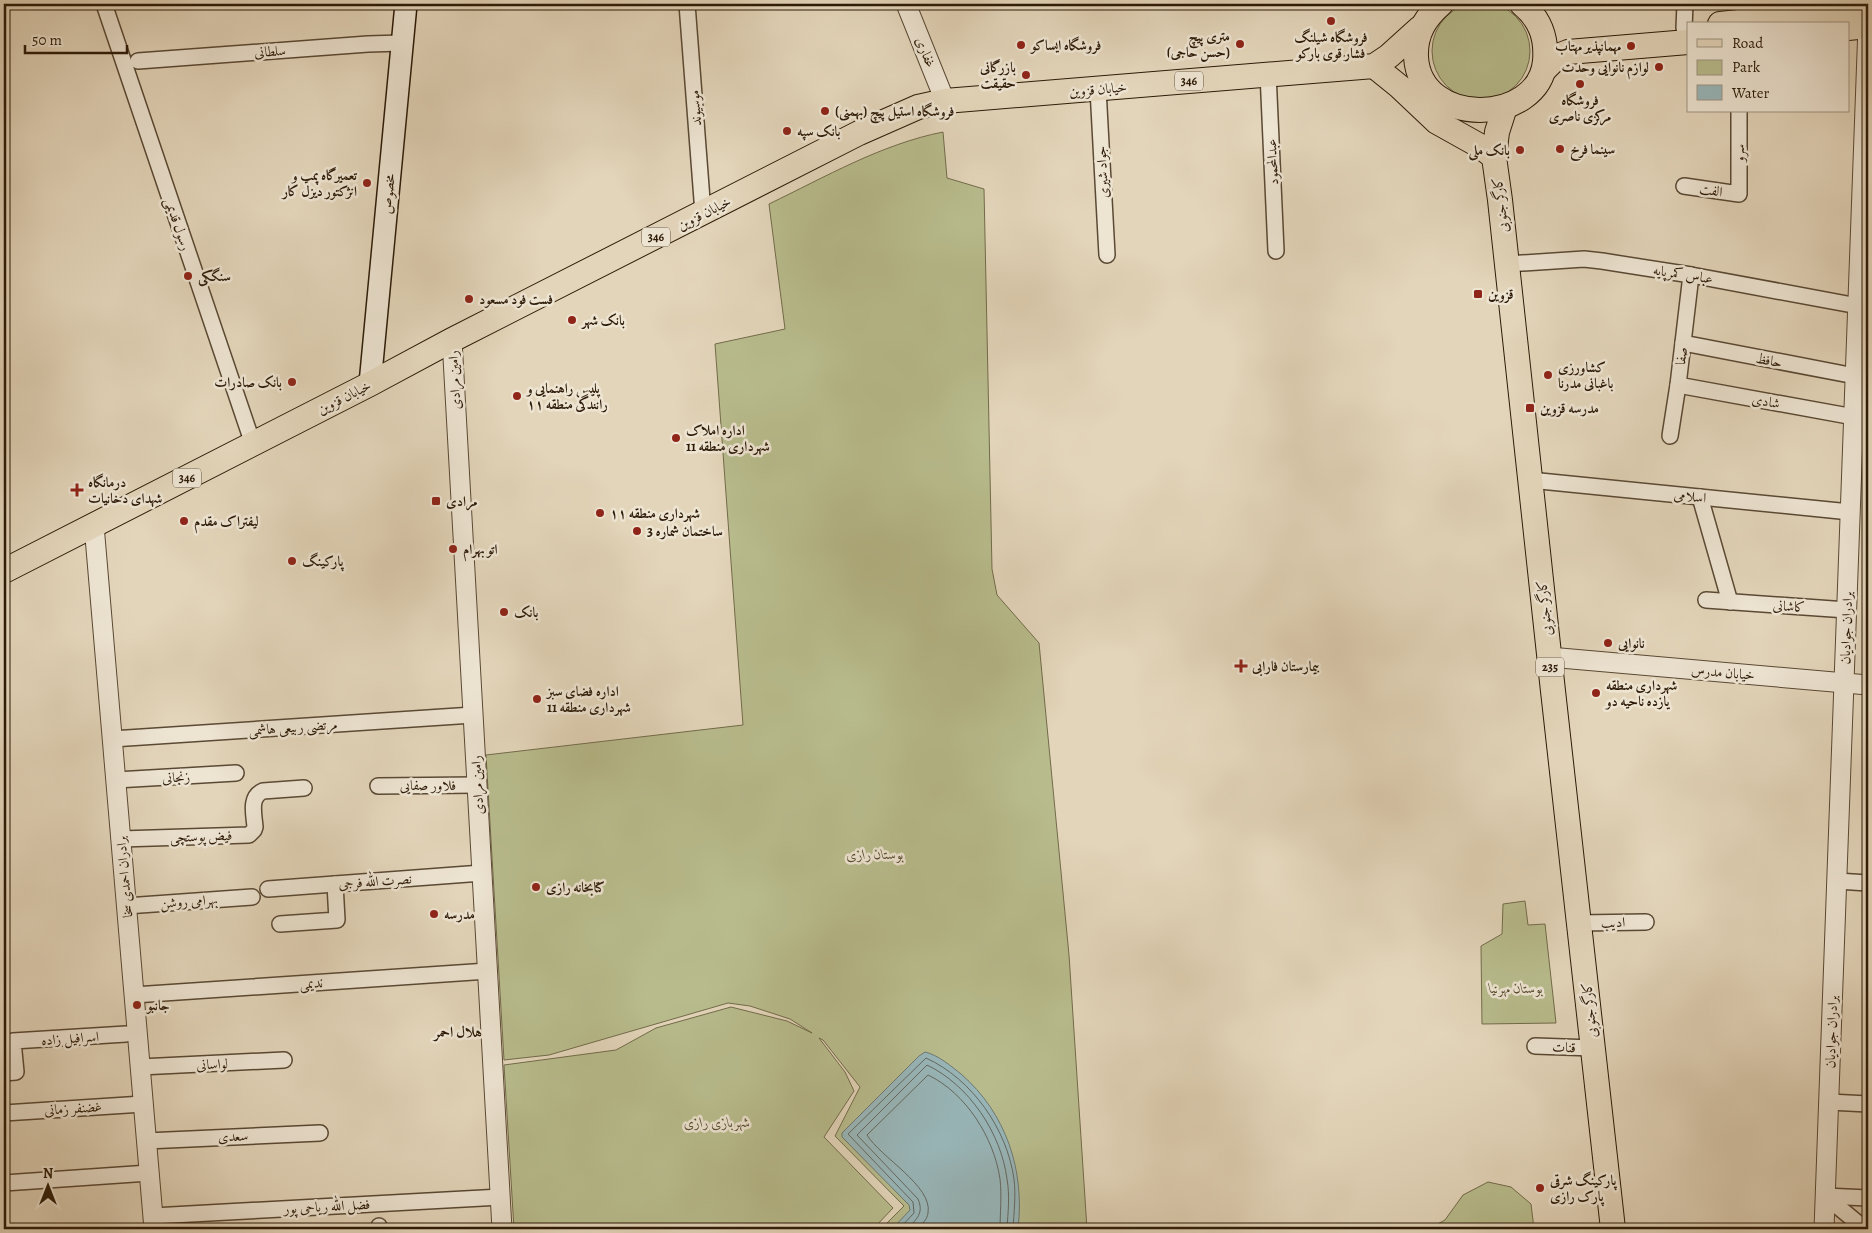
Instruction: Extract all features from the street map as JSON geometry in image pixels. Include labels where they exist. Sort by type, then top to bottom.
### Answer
[{"type":"main road","name":"مخصوص","points":[[370,384],[406,4]]},
{"type":"main road","points":[[1441,4],[1420,28],[1374,66],[1400,86],[1436,122],[1480,146],[1494,157]]},
{"type":"main road","points":[[1522,4],[1531,11],[1541,26],[1546,39],[1544,70]]},
{"type":"main road","points":[[1738,22],[1868,8]]},
{"type":"main road","points":[[1850,28],[1868,26]]},
{"type":"main road","points":[[1420,28],[1416,51],[1418,73],[1424,84],[1437,98],[1452,106],[1486,110],[1505,106],[1522,98],[1535,86],[1544,70],[1558,56],[1568,52],[1687,32]]},
{"type":"main road","points":[[1546,39],[1687,32]]},
{"type":"main road","name":"خیابان قزوین","points":[[4,571],[370,384],[452,340],[876,125],[918,107],[945,101],[1268,73],[1374,66]]},
{"type":"main road","name":"کارگر جنوبی","points":[[1505,106],[1497,132],[1494,157],[1613,1229]]},
{"type":"street","name":"رسول قدیمی","points":[[104,4],[253,444]]},
{"type":"street","name":"موسیوند","points":[[687,4],[703,213]]},
{"type":"street","name":"غفاری","points":[[906,4],[945,101]]},
{"type":"street","points":[[1685,4],[1687,32]]},
{"type":"street","name":"برادران جوادیان","points":[[1824,1229],[1850,512],[1854,417],[1860,368],[1858,306],[1866,131],[1868,26]]},
{"type":"street","name":"سلطانی","points":[[138,61],[402,43]]},
{"type":"street","name":"عبدالمحمود","points":[[1268,73],[1276,251]]},
{"type":"street","name":"جواد شیری","points":[[1098,89],[1107,255]]},
{"type":"street","name":"سرو","points":[[1739,112],[1739,194]]},
{"type":"street","name":"الفت","points":[[1684,186],[1739,194]]},
{"type":"street","name":"عباس کمرپایه","points":[[1507,264],[1584,259],[1691,275],[1858,306]]},
{"type":"street","name":"صفا","points":[[1670,436],[1691,275]]},
{"type":"street","name":"رامین مرادی","points":[[452,340],[502,1229]]},
{"type":"street","name":"حافظ","points":[[1683,343],[1860,368]]},
{"type":"street","name":"شادی","points":[[1678,385],[1854,417]]},
{"type":"street","name":"اسلامی","points":[[1530,480],[1850,512]]},
{"type":"street","points":[[1700,496],[1730,602]]},
{"type":"street","name":"برادران احمدی سخا","points":[[94,525],[153,1223]]},
{"type":"street","name":"کاشانی","points":[[1706,600],[1847,610]]},
{"type":"street","name":"خیابان مدرس","points":[[1549,657],[1868,685]]},
{"type":"street","name":"مرتضی ربیعی هاشمی","points":[[112,739],[473,715]]},
{"type":"street","name":"زنجانی","points":[[116,780],[236,773]]},
{"type":"street","name":"فلاور صفایی","points":[[378,786],[477,785]]},
{"type":"street","name":"فیض پوستچی","points":[[121,839],[249,835],[254,830],[254,797],[257,794],[263,791],[304,788]]},
{"type":"street","name":"نصرت الله فرجی","points":[[268,888],[482,873]]},
{"type":"street","points":[[1837,881],[1868,883]]},
{"type":"street","points":[[280,924],[337,920],[335,884]]},
{"type":"street","name":"بهرامی روشن","points":[[126,906],[252,897]]},
{"type":"street","name":"ادیب","points":[[1579,923],[1646,922]]},
{"type":"street","name":"ندیمی","points":[[134,995],[488,971]]},
{"type":"street","name":"اسرافیل زاده","points":[[4,1073],[16,1072],[13,1041],[126,1034]]},
{"type":"street","name":"قنات","points":[[1534,1046],[1593,1048]]},
{"type":"street","name":"لواسانی","points":[[140,1067],[284,1060]]},
{"type":"street","points":[[1829,1102],[1868,1104]]},
{"type":"street","name":"غضنفر زمانی","points":[[4,1113],[143,1104]]},
{"type":"street","name":"سعدی","points":[[146,1141],[320,1133]]},
{"type":"street","points":[[4,1183],[149,1173]]},
{"type":"street","points":[[1826,1196],[1868,1198]]},
{"type":"street","points":[[1826,1196],[1865,1229]]},
{"type":"street","name":"فضل الله ریاحی پور","points":[[153,1223],[501,1197]]},
{"type":"green space","points":[[1481,2],[1500,5],[1516,16],[1527,32],[1530,51],[1527,70],[1516,86],[1500,97],[1481,100],[1462,97],[1446,86],[1435,70],[1432,51],[1435,32],[1446,16],[1462,5]]},
{"type":"green space","name":"بوستان رازی","points":[[943,132],[947,178],[984,189],[992,569],[997,595],[1039,643],[1069,955],[1087,1229],[881,1229],[904,1206],[835,1136],[860,1087],[823,1040],[819,1038],[845,1072],[854,1091],[824,1137],[893,1208],[873,1229],[514,1229],[504,1065],[616,1050],[656,1028],[731,1007],[787,1021],[812,1033],[790,1019],[750,1006],[728,1003],[549,1055],[504,1060],[486,755],[743,725],[715,344],[785,329],[769,204],[876,153],[920,137]]},
{"type":"green space","name":"بوستان مهرنیا","points":[[1525,901],[1528,925],[1545,924],[1556,1023],[1482,1024],[1481,946],[1502,934],[1503,904]]},
{"type":"green space","points":[[1488,1182],[1511,1187],[1531,1204],[1534,1229],[1428,1229],[1445,1220],[1463,1195]]},
{"type":"water","points":[[925,1052],[949,1064],[977,1089],[1001,1125],[1015,1164],[1018,1185],[1018,1229],[892,1229],[910,1210],[909,1205],[842,1137],[842,1133]]},
{"type":"place","name":"فروشگاه شیلنگ فشار قوی بارکو","points":[[1331,21]]},
{"type":"place","name":"متری پیچ (حسن حاجی)","points":[[1240,44]]},
{"type":"place","name":"فروشگاه ایساکو","points":[[1021,45]]},
{"type":"place","name":"مهمانپذیر مهتاب","points":[[1631,46]]},
{"type":"place","name":"لوازم نانوایی وحدت","points":[[1659,67]]},
{"type":"place","name":"بازرگانی حقیقت","points":[[1026,75]]},
{"type":"place","name":"فروشگاه مرکزی ناصری","points":[[1580,84]]},
{"type":"place","name":"فروشگاه استیل پیچ (بهمنی)","points":[[825,111]]},
{"type":"place","name":"بانک سپه","points":[[787,131]]},
{"type":"place","name":"سینما فرخ","points":[[1560,149]]},
{"type":"place","name":"بانک ملی","points":[[1520,150]]},
{"type":"place","name":"تعمیرگاه پمپ و انژکتور دیزل کار","points":[[367,183]]},
{"type":"place","name":"سنگکی","points":[[188,276]]},
{"type":"place","name":"قزوین","points":[[1478,294]]},
{"type":"place","name":"فست فود مسعود","points":[[469,299]]},
{"type":"place","name":"بانک شهر","points":[[572,320]]},
{"type":"place","name":"کشاورزی باغبانی مدرنا","points":[[1548,375]]},
{"type":"place","name":"بانک صادرات","points":[[292,382]]},
{"type":"place","name":"پلیس راهنمایی و رانندگی منطقه ۱۱","points":[[517,396]]},
{"type":"place","name":"مدرسه قزوین","points":[[1530,408]]},
{"type":"place","name":"اداره املاک شهرداری منطقه 11","points":[[676,438]]},
{"type":"place","name":"درمانگاه شهدای دخانیات","points":[[77,490]]},
{"type":"place","name":"مرادی","points":[[436,501]]},
{"type":"place","name":"شهرداری منطقه ۱۱","points":[[600,513]]},
{"type":"place","name":"لیفتراک مقدم","points":[[184,521]]},
{"type":"place","name":"ساختمان شماره 3","points":[[637,531]]},
{"type":"place","name":"اتو بهرام","points":[[453,549]]},
{"type":"place","name":"پارکینگ","points":[[292,561]]},
{"type":"place","name":"بانک","points":[[504,612]]},
{"type":"place","name":"نانوایی","points":[[1608,643]]},
{"type":"place","name":"بیمارستان فارابی","points":[[1241,666]]},
{"type":"place","name":"شهرداری منطقه یازده ناحیه دو","points":[[1596,693]]},
{"type":"place","name":"اداره فضای سبز شهرداری منطقه 11","points":[[537,699]]},
{"type":"place","name":"کتابخانه رازی","points":[[536,887]]},
{"type":"place","name":"مدرسه","points":[[434,914]]},
{"type":"place","name":"جانبو","points":[[137,1005]]},
{"type":"place","name":"پارکینگ شرقی پارک رازی","points":[[1540,1188]]},
{"type":"district","name":"هلال احمر","points":[[458,1032]]},
{"type":"park label","name":"شهربازی رازی","points":[[717,1122]]}]
